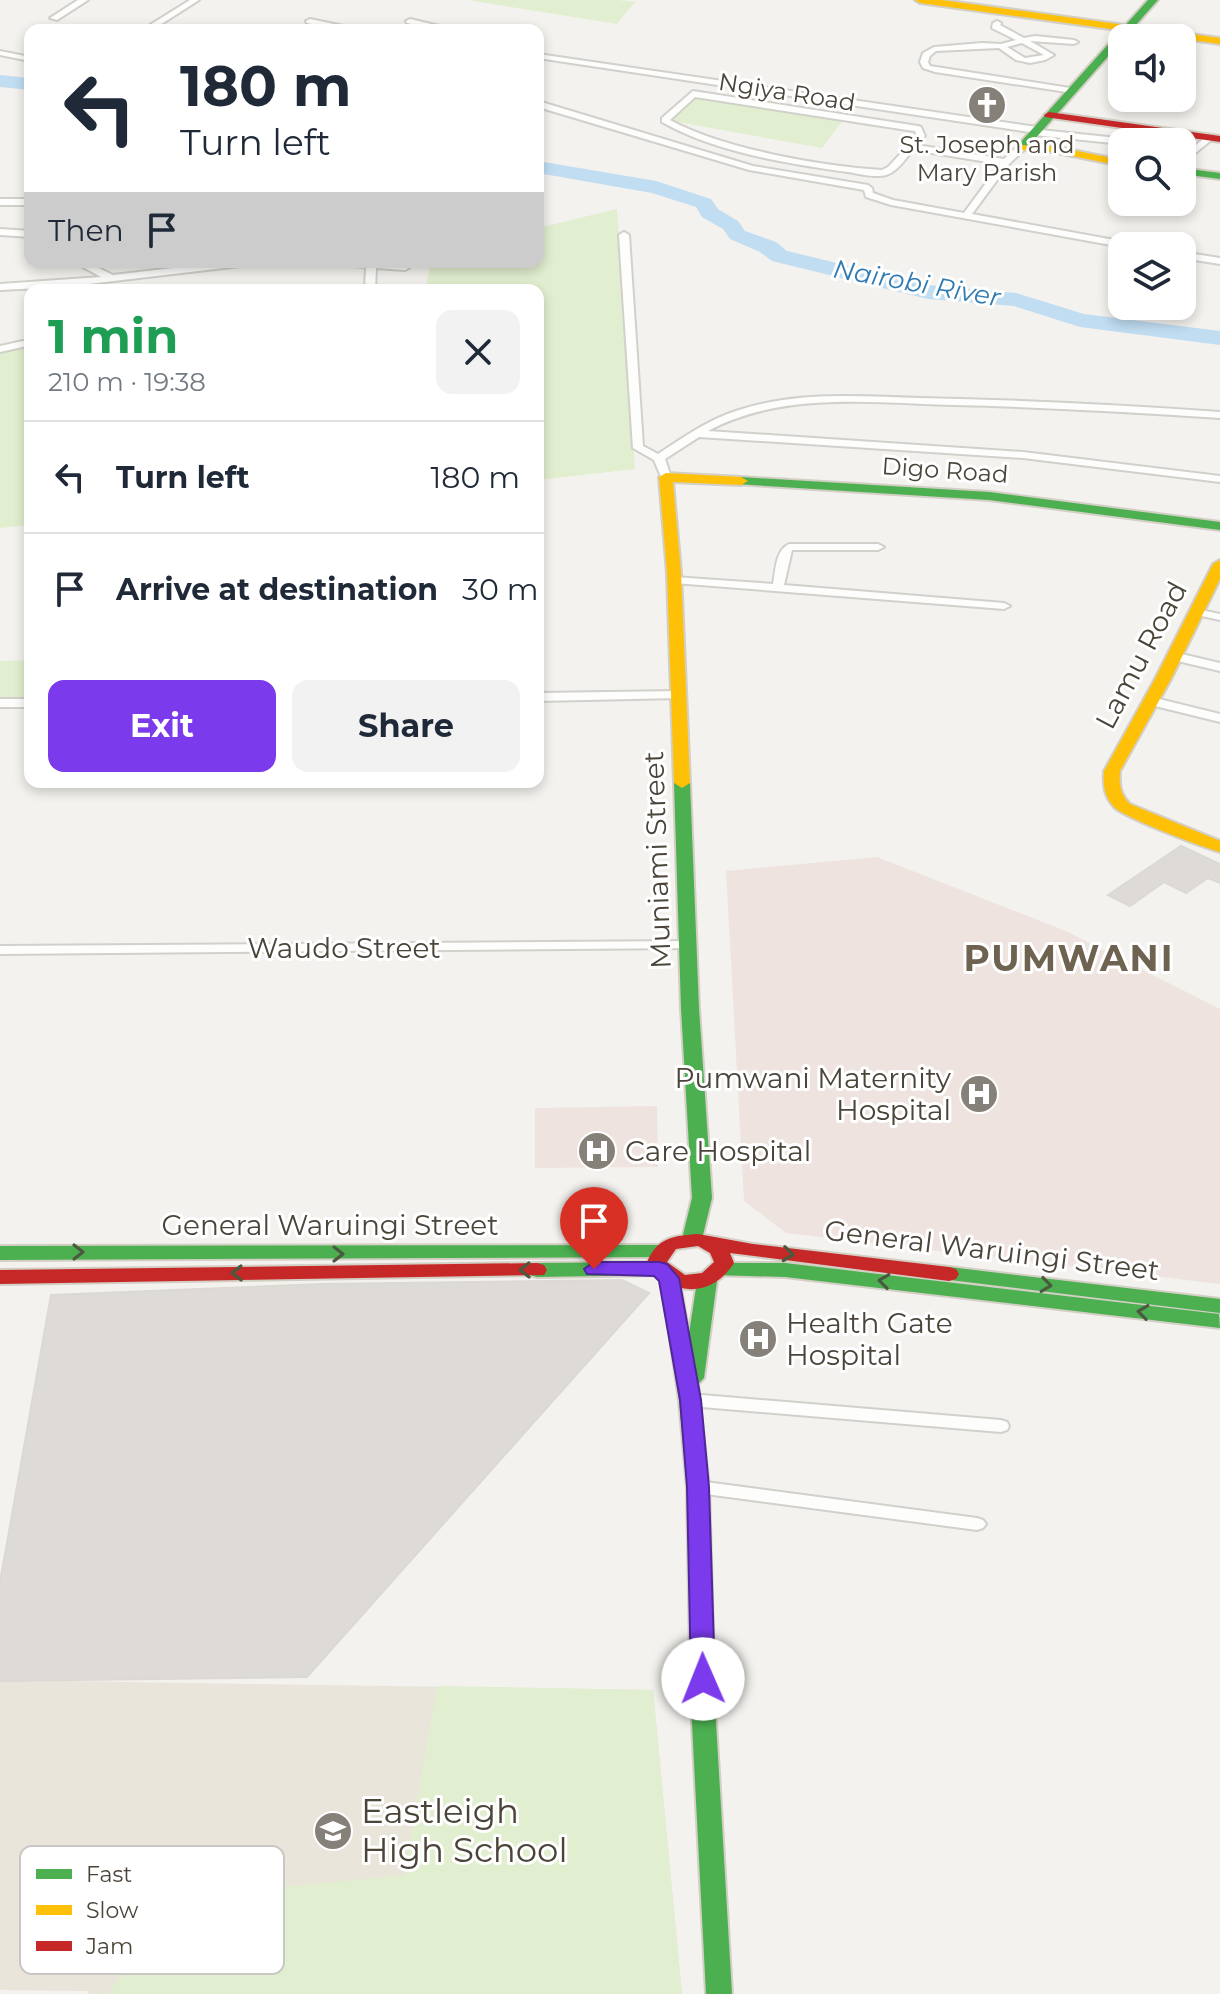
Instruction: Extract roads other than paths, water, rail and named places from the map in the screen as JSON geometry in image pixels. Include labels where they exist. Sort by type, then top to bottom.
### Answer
[{"type":"main road","points":[[920,0],[1108,25]]},
{"type":"main road","points":[[1132,24],[1153,0]]},
{"type":"main road","points":[[1196,38],[1220,41]]},
{"type":"main road","points":[[1108,50],[1031,136],[1052,149],[1108,160]]},
{"type":"main road","points":[[1049,115],[1215,138]]},
{"type":"main road","points":[[1196,164],[1220,176]]},
{"type":"main road","name":"Digo Road","points":[[666,477],[989,496],[1220,526]]},
{"type":"main road","name":"Muniami Street","points":[[666,477],[685,814],[688,945],[702,1198],[701,1241]]},
{"type":"main road","name":"Lamu Road","points":[[1219,845],[1131,811],[1117,802],[1110,788],[1112,771],[1220,564]]},
{"type":"main road","points":[[690,1400],[714,1276],[723,1256],[701,1241],[671,1243],[663,1267],[690,1400],[698,1487],[703,1705],[719,1994]]},
{"type":"main road","name":"General Waruingi Street","points":[[701,1241],[1220,1306]]},
{"type":"main road","points":[[29,1277],[33,1252]]},
{"type":"main road","name":"General Waruingi Street","points":[[0,1253],[663,1267]]},
{"type":"main road","points":[[663,1267],[685,1283],[714,1276]]},
{"type":"main road","name":"General Waruingi Street","points":[[0,1277],[663,1267]]},
{"type":"main road","name":"General Waruingi Street","points":[[714,1276],[785,1270],[1220,1321]]},
{"type":"street","points":[[54,18],[84,0]]},
{"type":"street","points":[[156,24],[195,0]]},
{"type":"street","points":[[310,21],[321,24]]},
{"type":"street","points":[[410,21],[422,24]]},
{"type":"street","points":[[997,23],[995,26],[1050,55],[1034,62],[1022,62],[1001,46]]},
{"type":"street","points":[[1070,91],[935,70],[927,68],[924,62],[926,55],[934,49],[1001,46],[1026,40],[1074,42]]},
{"type":"street","points":[[0,53],[24,58]]},
{"type":"street","name":"Ngiya Road","points":[[544,57],[708,80],[1031,136],[1108,141]]},
{"type":"street","points":[[693,94],[918,129],[921,136],[891,169],[883,173],[869,173],[709,139],[665,120],[708,80]]},
{"type":"street","points":[[544,106],[752,168],[868,188],[869,195],[891,202],[1108,242]]},
{"type":"street","points":[[966,216],[1006,162],[1031,136]]},
{"type":"street","points":[[1196,151],[1215,138]]},
{"type":"street","points":[[911,147],[1006,162]]},
{"type":"street","points":[[0,202],[24,202]]},
{"type":"street","points":[[0,232],[24,234]]},
{"type":"street","points":[[624,235],[638,448],[659,458],[666,477]]},
{"type":"street","points":[[1196,257],[1220,261]]},
{"type":"street","points":[[91,268],[111,278]]},
{"type":"street","points":[[37,284],[111,278],[164,268]]},
{"type":"street","points":[[0,287],[24,285]]},
{"type":"street","points":[[0,349],[23,344]]},
{"type":"street","points":[[659,458],[717,423],[753,408],[833,399],[1220,415]]},
{"type":"street","points":[[698,434],[1023,455],[1220,479]]},
{"type":"street","points":[[778,588],[785,552],[789,547],[878,547]]},
{"type":"street","points":[[674,580],[1004,606]]},
{"type":"street","points":[[1196,612],[1220,617]]},
{"type":"street","points":[[1173,656],[1220,667]]},
{"type":"street","points":[[544,697],[677,695]]},
{"type":"street","points":[[1151,701],[1220,718]]},
{"type":"street","points":[[0,703],[24,703]]},
{"type":"street","name":"Waudo Street","points":[[0,950],[688,945]]},
{"type":"street","points":[[690,1400],[1001,1426]]},
{"type":"street","points":[[698,1487],[977,1524]]},
{"type":"waterway","name":"Nairobi River","points":[[0,81],[24,83]]},
{"type":"waterway","name":"Nairobi River","points":[[544,168],[656,187],[704,203],[709,213],[731,225],[737,235],[768,247],[780,256],[845,270],[886,283],[928,292],[1016,300],[1080,320],[1115,326],[1220,338]]},
{"type":"place","name":"St. Joseph and Mary Parish","points":[[987,105]]},
{"type":"place","name":"Pumwani Maternity Hospital","points":[[979,1094]]},
{"type":"place","name":"Care Hospital","points":[[597,1151]]},
{"type":"place","name":"Health Gate Hospital","points":[[758,1339]]},
{"type":"place","name":"Eastleigh High School","points":[[333,1831]]},
{"type":"district","name":"PUMWANI","points":[[1069,958]]}]
